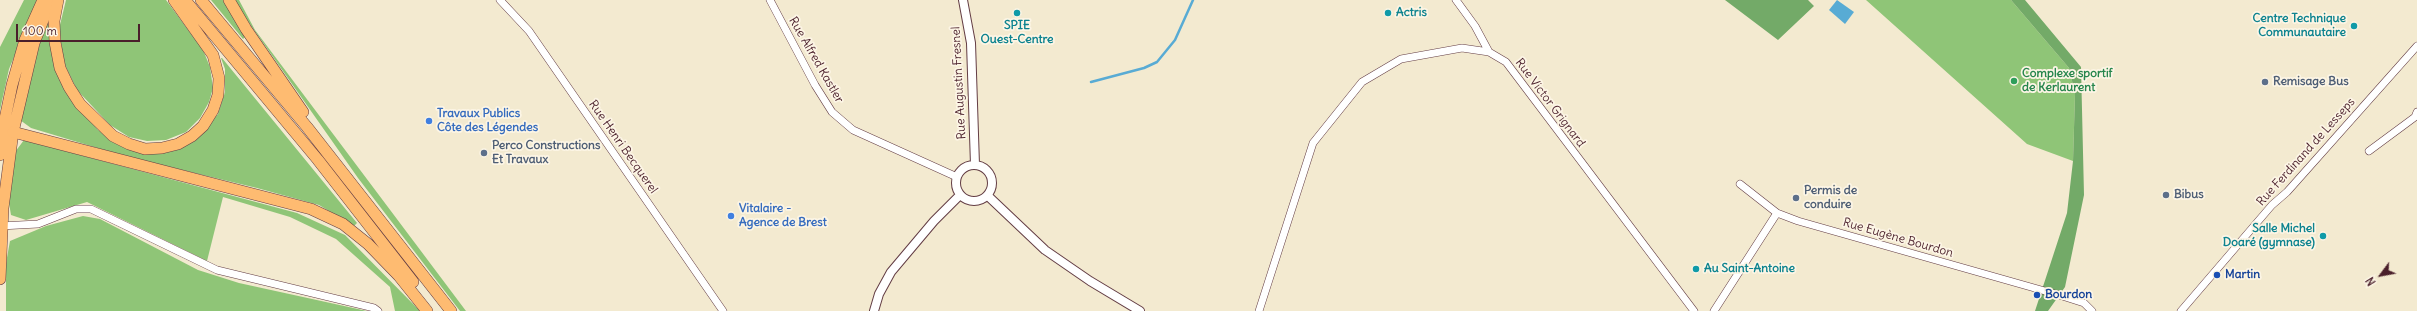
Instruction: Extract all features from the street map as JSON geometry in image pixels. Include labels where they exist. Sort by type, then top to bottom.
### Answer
[{"type":"main road","points":[[0,280],[5,132],[3,117],[25,40],[43,0]]},
{"type":"main road","points":[[0,155],[5,132],[34,44],[51,0]]},
{"type":"main road","points":[[58,0],[54,21],[55,42],[60,68],[69,87],[80,104],[112,136],[129,144],[146,149],[162,148],[178,144],[192,136],[203,126],[213,110],[218,95],[219,78],[213,55],[174,0]]},
{"type":"main road","points":[[185,0],[357,209],[435,311]]},
{"type":"main road","points":[[201,0],[354,187],[451,311]]},
{"type":"main road","points":[[229,0],[246,29],[354,187]]},
{"type":"main road","points":[[5,132],[311,209],[343,224],[368,244],[399,276],[427,311]]},
{"type":"street","name":"Rue Henri Becquerel","points":[[500,0],[529,31],[723,311]]},
{"type":"street","name":"Rue Alfred Kastler","points":[[770,0],[815,85],[832,112],[853,130],[957,177]]},
{"type":"street","name":"Rue Augustin Fresnel","points":[[963,0],[971,43],[975,165]]},
{"type":"street","points":[[1456,0],[1475,26],[1489,52]]},
{"type":"street","name":"Rue Ferdinand de Lesseps","points":[[2181,311],[2272,205],[2287,192],[2417,46]]},
{"type":"street","name":"Rue Victor Grignard","points":[[1259,311],[1313,143],[1362,82],[1401,59],[1462,48],[1489,52],[1506,62],[1694,311]]},
{"type":"street","points":[[2369,151],[2415,117],[2417,112]]},
{"type":"street","points":[[975,165],[986,169],[992,179],[992,190],[988,196],[975,202],[960,195],[956,186],[957,177],[964,168],[975,165]]},
{"type":"street","name":"Rue Eugène Bourdon","points":[[1740,184],[1777,213],[1798,221],[2059,295],[2084,303],[2092,311]]},
{"type":"street","points":[[874,311],[891,272],[934,221],[960,195]]},
{"type":"street","points":[[988,196],[1045,250],[1108,292],[1140,311]]},
{"type":"street","points":[[1,227],[38,224],[76,209],[91,209],[217,270],[374,308],[378,311]]},
{"type":"street","points":[[1714,311],[1777,213]]},
{"type":"green space","points":[[24,0],[38,0],[9,69],[0,110],[0,47]]},
{"type":"green space","points":[[66,0],[166,0],[203,50],[210,67],[213,88],[209,102],[200,118],[186,132],[166,140],[147,141],[129,137],[110,125],[77,90],[64,63],[59,29]]},
{"type":"green space","points":[[211,0],[226,0],[246,36],[243,39]]},
{"type":"green space","points":[[233,0],[239,0],[255,30],[466,311],[460,311],[358,178]]},
{"type":"green space","points":[[1725,0],[1808,0],[1814,6],[1778,40]]},
{"type":"green space","name":"Complexe sportif de Kerlaurent","points":[[1866,0],[2011,0],[2069,68],[2075,94],[2073,161],[2027,144]]},
{"type":"green space","points":[[2011,0],[2025,0],[2081,67],[2084,195],[2065,287],[2048,311],[2035,311],[2067,213],[2073,161],[2075,94],[2069,68]]},
{"type":"green space","points":[[50,9],[50,39],[74,102],[98,130],[124,146],[149,153],[196,139],[218,114],[225,92],[225,69],[222,58],[357,223],[354,226],[319,205],[257,188],[124,156],[31,128],[20,120],[21,107]]},
{"type":"green space","points":[[24,140],[297,213],[345,235],[420,311],[395,311],[390,287],[336,239],[290,217],[223,197],[207,261],[87,202],[26,220],[11,215],[9,203],[15,152]]},
{"type":"green space","points":[[83,216],[100,219],[198,270],[239,283],[367,311],[6,311],[6,263],[10,241],[46,226]]},
{"type":"water","points":[[1837,0],[1854,12],[1845,24],[1829,10]]},
{"type":"waterway","points":[[1091,82],[1144,68],[1157,62],[1175,40],[1193,0]]},
{"type":"place","name":"SPIE Ouest-Centre","points":[[1017,13]]},
{"type":"place","name":"Actris","points":[[1388,13]]},
{"type":"place","name":"Centre Technique Communautaire","points":[[2354,26]]},
{"type":"place","name":"Complexe sportif de Kerlaurent","points":[[2014,81]]},
{"type":"place","name":"Remisage Bus","points":[[2265,82]]},
{"type":"place","name":"Travaux Publics Côte des Légendes","points":[[429,121]]},
{"type":"place","name":"Perco Constructions Et Travaux","points":[[484,153]]},
{"type":"place","name":"Bibus","points":[[2166,195]]},
{"type":"place","name":"Permis de conduire","points":[[1796,198]]},
{"type":"place","name":"Vitalaire - Agence de Brest","points":[[731,216]]},
{"type":"place","name":"Salle Michel Doaré (gymnase)","points":[[2323,236]]},
{"type":"place","name":"Au Saint-Antoine","points":[[1696,269]]},
{"type":"place","name":"Martin","points":[[2217,275]]},
{"type":"place","name":"Bourdon","points":[[2037,295]]}]
